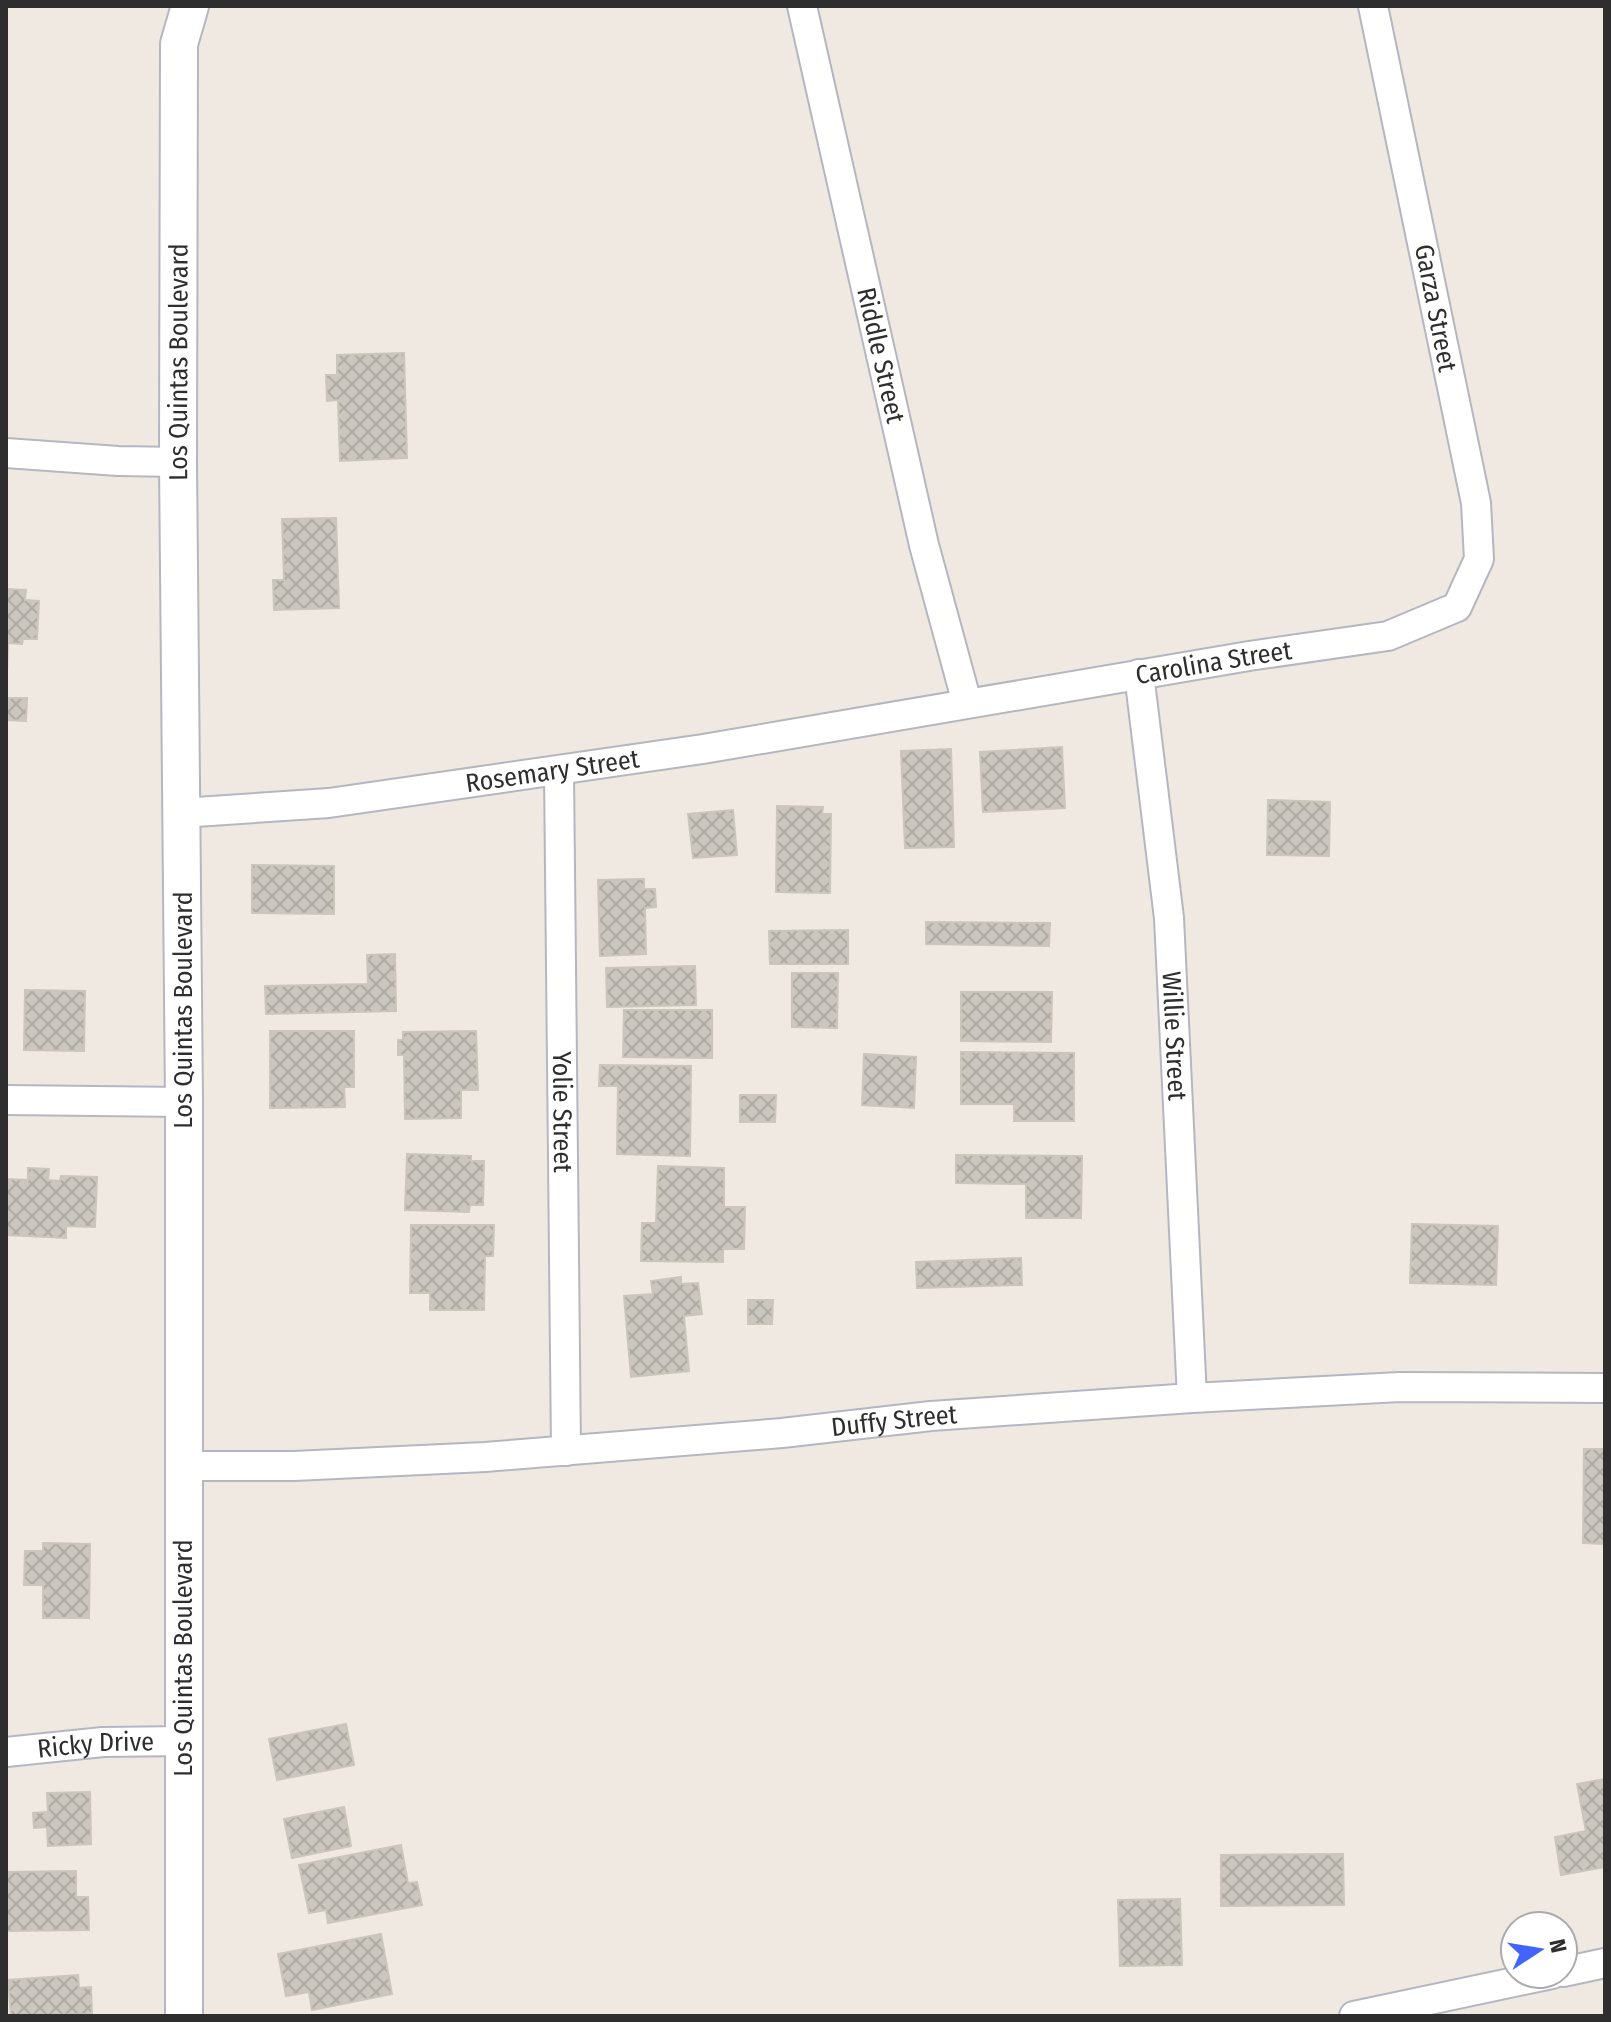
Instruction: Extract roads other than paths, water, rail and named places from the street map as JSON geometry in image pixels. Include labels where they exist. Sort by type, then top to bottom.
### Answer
[{"type":"street","name":"Los Quintas Boulevard","points":[[184,2016],[179,44],[190,6]]},
{"type":"street","name":"Riddle Street","points":[[802,6],[924,545],[967,703]]},
{"type":"street","name":"Garza Street","points":[[1373,6],[1476,503],[1479,559],[1457,607]]},
{"type":"street","points":[[6,453],[178,462]]},
{"type":"street","name":"Carolina Street","points":[[866,720],[1388,636],[1457,607]]},
{"type":"street","name":"Willie Street","points":[[1139,674],[1169,918],[1192,1398]]},
{"type":"street","name":"Rosemary Street","points":[[181,813],[329,803],[559,772],[866,720]]},
{"type":"street","name":"Yolie Street","points":[[559,772],[566,1451]]},
{"type":"street","points":[[6,1100],[184,1102]]},
{"type":"street","name":"Duffy Street","points":[[182,1466],[294,1466],[566,1451],[782,1433],[931,1416],[1192,1398],[1400,1387],[1605,1388]]},
{"type":"street","name":"Ricky Drive","points":[[6,1752],[103,1742],[184,1741]]},
{"type":"street","points":[[1579,1969],[1605,1963]]},
{"type":"street","points":[[1354,2016],[1407,2010],[1499,1987]]}]
